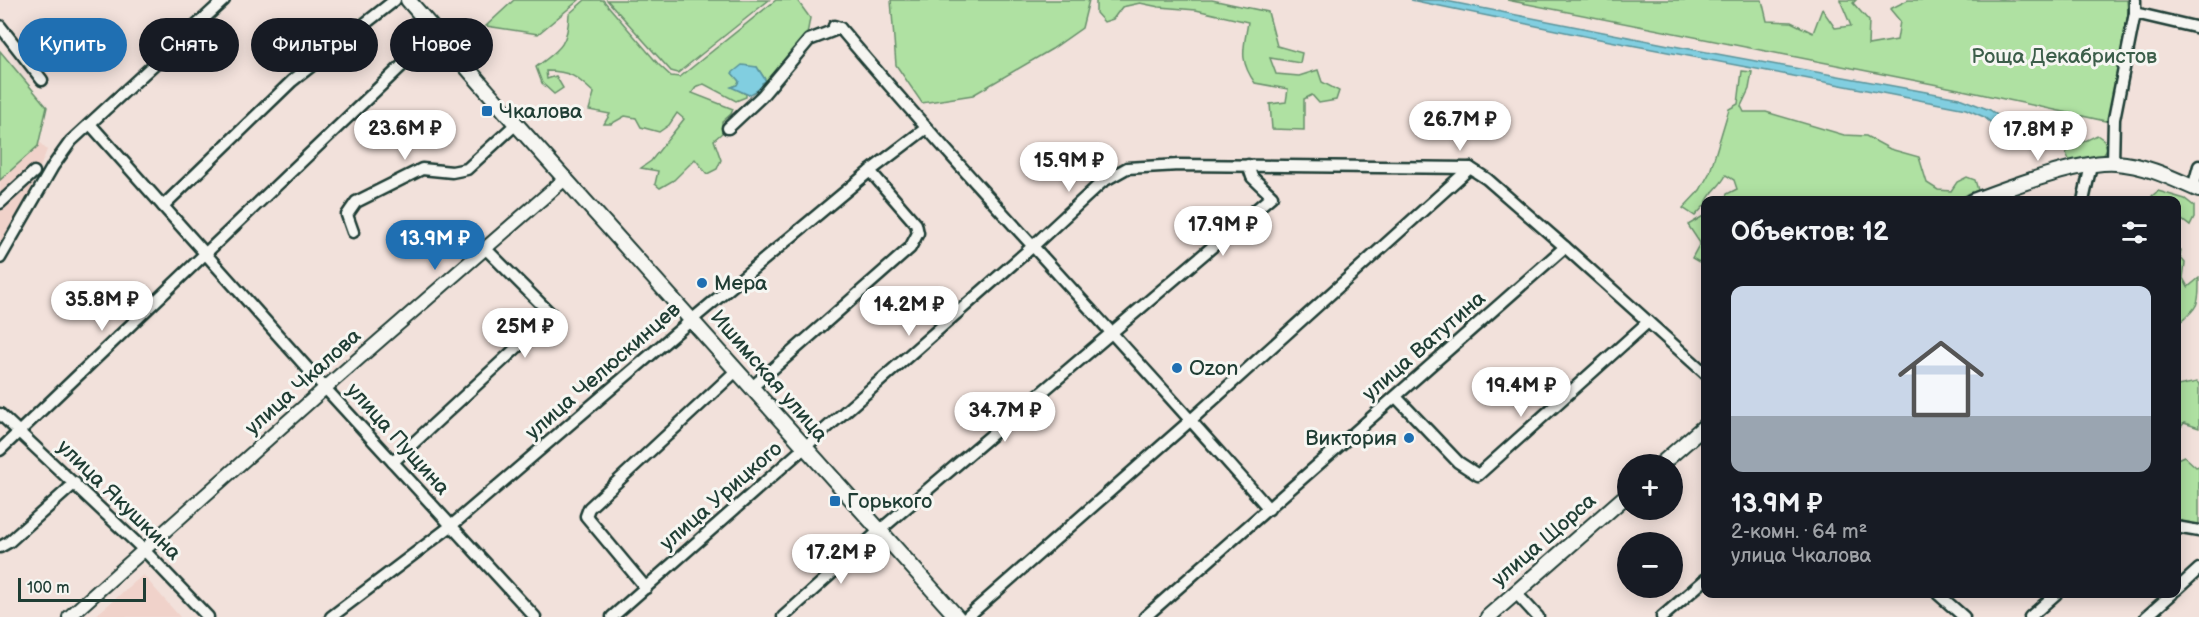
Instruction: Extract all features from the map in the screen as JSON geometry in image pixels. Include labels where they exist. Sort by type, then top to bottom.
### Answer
[{"type":"main road","name":"Ишимская улица","points":[[408,0],[424,18]]},
{"type":"main road","name":"Ишимская улица","points":[[471,72],[957,617]]},
{"type":"main road","points":[[1988,196],[2046,176],[2091,165],[2113,163],[2155,171],[2196,189]]},
{"type":"main road","points":[[1673,454],[1701,429]]},
{"type":"main road","name":"улица Щорса","points":[[1488,617],[1617,504]]},
{"type":"street","points":[[0,258],[52,166],[71,141],[224,0]]},
{"type":"street","points":[[163,206],[292,81],[395,0]]},
{"type":"street","points":[[2113,163],[2114,119],[2135,13],[2135,0]]},
{"type":"street","points":[[2135,13],[2199,28]]},
{"type":"street","points":[[0,26],[42,80]]},
{"type":"street","points":[[728,128],[762,96],[809,40],[837,27],[925,129],[1191,420],[1269,509]]},
{"type":"street","points":[[0,450],[395,72]]},
{"type":"street","name":"улица Пущина","points":[[90,124],[535,617]]},
{"type":"street","points":[[354,232],[347,215],[356,202],[422,169],[452,172],[467,170],[516,124]]},
{"type":"street","name":"улица Челюскинцев","points":[[331,617],[452,526],[692,320],[870,171],[925,129]]},
{"type":"street","points":[[783,617],[879,531],[1272,196],[1252,177],[1248,165],[1470,168],[1565,247],[1701,370]]},
{"type":"street","name":"улица Урицкого","points":[[612,617],[1032,247],[1102,182],[1127,168],[1248,165]]},
{"type":"street","points":[[2084,196],[2091,165]]},
{"type":"street","points":[[2196,189],[2199,166]]},
{"type":"street","points":[[967,617],[1191,420],[1470,168]]},
{"type":"street","points":[[751,388],[910,248],[918,233],[916,224],[870,171]]},
{"type":"street","points":[[0,203],[34,172]]},
{"type":"street","name":"улица Чкалова","points":[[69,617],[325,387],[566,178]]},
{"type":"street","name":"улица Ватутина","points":[[1145,617],[1565,247]]},
{"type":"street","points":[[393,462],[552,315],[485,248]]},
{"type":"street","points":[[1396,397],[1458,462],[1478,475],[1648,322]]},
{"type":"street","points":[[646,588],[586,516],[589,508],[736,371]]},
{"type":"street","name":"улица Якушкина","points":[[0,414],[144,550],[208,617]]},
{"type":"street","points":[[0,547],[9,542],[75,483]]},
{"type":"street","points":[[2181,528],[2199,531]]},
{"type":"street","points":[[2181,585],[2199,569]]},
{"type":"street","points":[[1662,617],[1701,583]]},
{"type":"street","points":[[1516,593],[1538,617]]},
{"type":"street","points":[[1943,598],[1964,617]]},
{"type":"street","points":[[2030,617],[2051,598]]},
{"type":"street","points":[[2146,617],[2167,598]]},
{"type":"shaded area","points":[[39,142],[47,150],[25,204],[0,244],[0,180],[38,146]]},
{"type":"shaded area","points":[[143,575],[180,617],[94,617]]},
{"type":"green space","points":[[514,0],[579,0],[538,34],[493,27],[493,20]]},
{"type":"green space","points":[[585,0],[603,0],[659,65],[671,76],[680,77],[776,0],[797,0],[810,18],[807,35],[772,80],[766,81],[757,67],[733,74],[739,81],[732,87],[746,94],[746,97],[736,101],[704,84],[697,86],[692,93],[733,109],[722,122],[722,133],[714,140],[721,160],[717,169],[707,174],[695,159],[674,180],[660,188],[655,184],[658,171],[641,168],[651,161],[684,119],[677,113],[669,125],[659,132],[641,127],[636,118],[625,116],[611,124],[604,124],[610,114],[589,110],[594,93],[578,79],[562,72],[546,71],[547,79],[556,76],[563,88],[554,94],[542,83],[536,67],[561,45],[567,33],[569,14]]},
{"type":"green space","points":[[607,0],[769,0],[678,73],[671,71]]},
{"type":"green space","points":[[891,0],[1089,0],[1082,28],[1052,49],[973,95],[922,103],[896,65]]},
{"type":"green space","points":[[1096,0],[1212,0],[1268,12],[1277,46],[1302,53],[1300,63],[1270,58],[1276,74],[1299,76],[1318,70],[1322,82],[1339,91],[1336,100],[1319,103],[1312,95],[1304,99],[1304,130],[1272,129],[1270,104],[1286,102],[1288,89],[1255,83],[1250,75],[1244,60],[1248,22],[1196,10],[1140,3],[1122,7],[1113,19],[1104,22],[1096,13]]},
{"type":"green space","name":"Роща Декабристов","points":[[1507,0],[1762,0],[1767,21],[1791,22],[1813,33],[1822,9],[1835,28],[1851,26],[1840,0],[1856,0],[1853,3],[1869,21],[1868,45],[1897,40],[1900,21],[1890,9],[1908,0],[2127,0],[2128,14],[2110,122],[1953,88]]},
{"type":"green space","points":[[0,51],[47,107],[38,146],[0,180]]},
{"type":"green space","points":[[1742,71],[1752,72],[1749,89],[1741,106],[1744,112],[1766,112],[1844,135],[1866,136],[1890,149],[1919,157],[1927,183],[1938,190],[1951,191],[1957,182],[1967,177],[1975,180],[1978,190],[1964,196],[1726,196],[1737,189],[1734,180],[1726,175],[1710,196],[1701,196],[1701,209],[1695,216],[1683,208],[1700,190],[1710,172],[1729,109],[1738,104]]},
{"type":"green space","points":[[2097,135],[2104,140],[2107,148],[2102,159],[2071,164],[2066,153],[2071,148]]},
{"type":"green space","points":[[2158,191],[2175,196],[2152,196]]},
{"type":"green space","points":[[2181,198],[2194,206],[2194,218],[2190,226],[2181,219]]},
{"type":"green space","points":[[1701,217],[1701,260],[1699,262],[1692,258],[1700,243],[1688,225]]},
{"type":"green space","points":[[2181,258],[2185,263],[2183,278],[2188,287],[2199,278],[2198,300],[2190,313],[2181,321]]},
{"type":"green space","points":[[2197,382],[2199,384],[2199,428],[2184,423],[2181,427],[2181,385]]},
{"type":"green space","points":[[2184,456],[2196,467],[2199,466],[2199,525],[2181,523],[2181,457]]},
{"type":"water","points":[[1411,0],[1441,0],[1679,47],[1959,98],[1990,110],[2003,119],[2022,120],[2022,134],[2006,133],[1984,117],[1966,109],[1594,38]]},
{"type":"water","points":[[742,65],[757,67],[766,81],[762,83],[763,87],[749,95],[731,87],[737,85],[739,81],[732,73]]},
{"type":"place","name":"Чкалова","points":[[487,111]]},
{"type":"place","name":"Мера","points":[[702,283]]},
{"type":"place","name":"Ozon","points":[[1177,368]]},
{"type":"place","name":"Виктория","points":[[1409,438]]},
{"type":"place","name":"Горького","points":[[835,501]]}]
